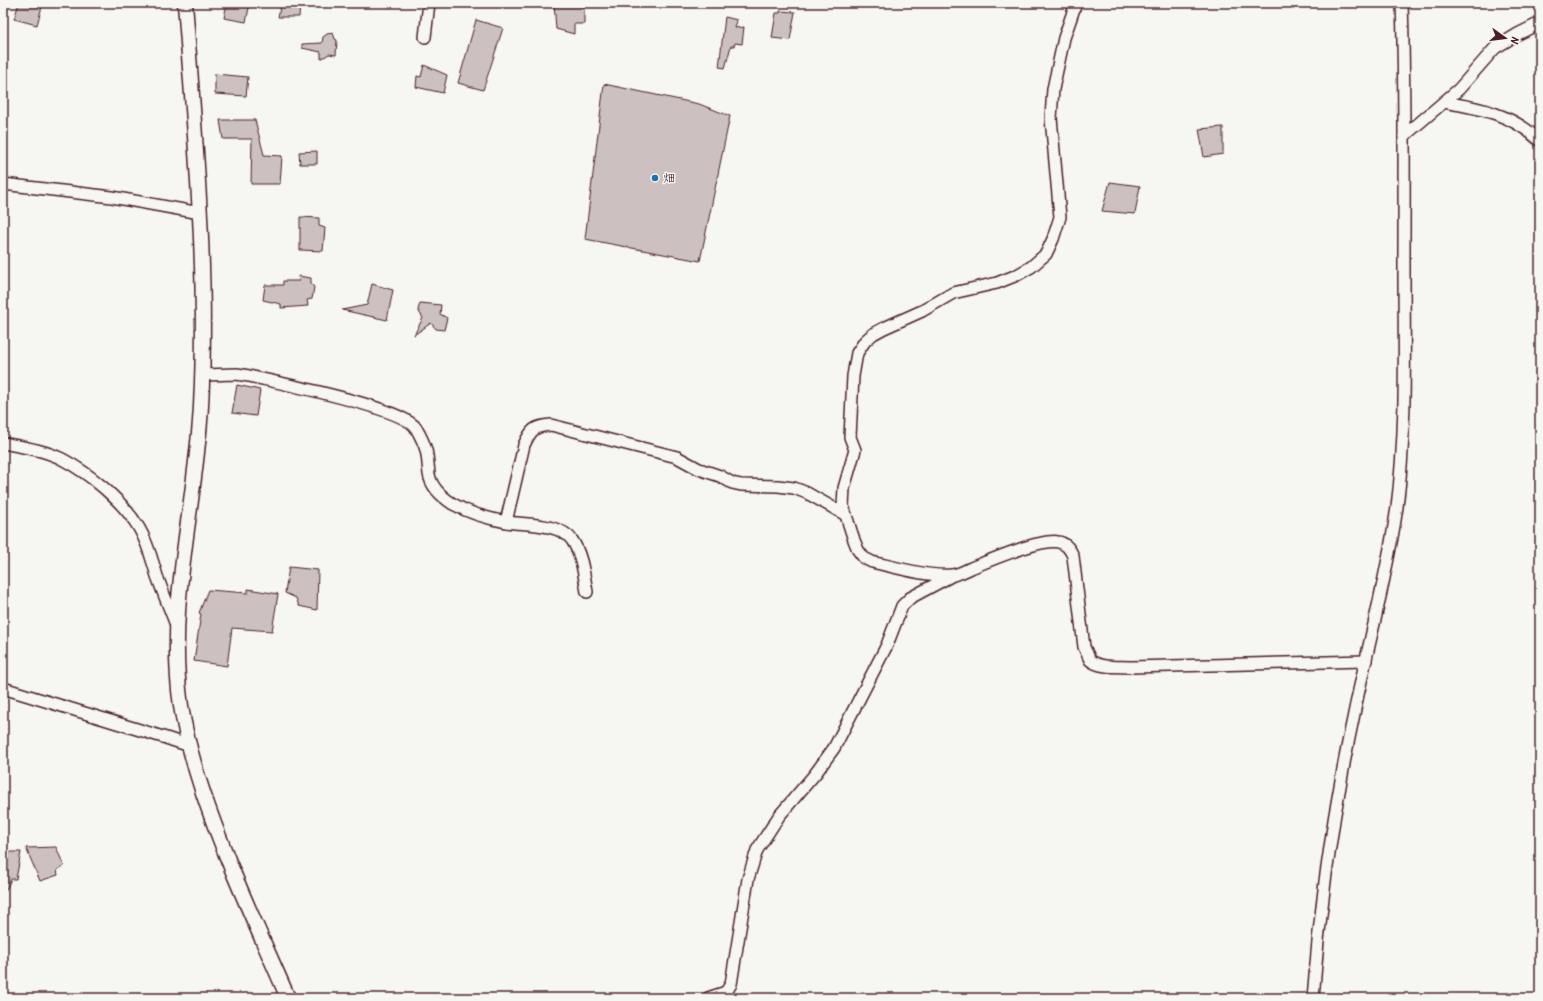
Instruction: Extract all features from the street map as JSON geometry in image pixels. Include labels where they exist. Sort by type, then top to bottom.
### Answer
[{"type":"street","points":[[185,3],[200,214],[203,328],[201,410],[179,589],[177,654],[181,705],[190,746],[210,815],[288,998]]},
{"type":"street","points":[[425,37],[429,3]]},
{"type":"street","points":[[952,575],[938,575],[872,562],[864,558],[854,540],[843,506],[844,488],[855,450],[850,437],[853,376],[857,353],[864,342],[873,334],[922,311],[953,293],[993,284],[1017,275],[1039,261],[1046,254],[1058,225],[1060,212],[1053,152],[1051,118],[1053,89],[1064,38],[1076,3]]},
{"type":"street","points":[[1313,998],[1326,874],[1348,746],[1391,544],[1401,461],[1404,375],[1404,136],[1402,3]]},
{"type":"street","points":[[1404,136],[1465,83],[1495,48],[1518,34],[1540,24]]},
{"type":"street","points":[[1444,102],[1480,108],[1498,114],[1519,125],[1540,141]]},
{"type":"street","points":[[3,184],[112,197],[200,214]]},
{"type":"street","points":[[202,375],[237,374],[249,376],[360,403],[401,417],[415,426],[426,451],[429,476],[432,484],[444,498],[465,510],[506,522],[554,528],[565,532],[572,540],[578,552],[583,568],[587,592]]},
{"type":"street","points":[[506,522],[524,445],[529,435],[535,428],[551,425],[677,457],[699,469],[736,484],[794,488],[807,493],[846,516]]},
{"type":"street","points":[[3,443],[44,452],[62,459],[101,486],[120,505],[139,527],[146,541],[158,580],[177,625]]},
{"type":"street","points":[[708,998],[726,992],[732,984],[748,879],[757,850],[779,816],[815,774],[834,748],[887,645],[902,606],[910,598],[952,575],[1020,549],[1058,541],[1065,544],[1070,549],[1073,556],[1084,647],[1090,660],[1099,664],[1132,667],[1366,662]]},
{"type":"street","points":[[3,688],[190,746]]},
{"type":"building","points":[[19,3],[43,3],[37,25],[14,19]]},
{"type":"building","points":[[227,3],[250,3],[246,22],[224,18]]},
{"type":"building","points":[[281,3],[300,3],[299,17],[278,17]]},
{"type":"building","points":[[554,3],[580,3],[581,7],[584,6],[584,24],[574,24],[574,34],[556,29]]},
{"type":"building","points":[[780,11],[795,12],[790,40],[772,38],[776,13],[780,13]]},
{"type":"building","points":[[725,17],[737,20],[735,28],[744,27],[742,44],[735,43],[734,46],[731,46],[725,68],[719,67]]},
{"type":"building","points":[[476,20],[503,28],[483,90],[458,83]]},
{"type":"building","points":[[333,33],[335,39],[337,40],[336,55],[329,54],[321,59],[321,52],[302,48],[302,44],[322,43],[323,37],[327,34]]},
{"type":"building","points":[[424,65],[447,75],[443,93],[416,87],[417,76],[421,77]]},
{"type":"building","points":[[215,74],[248,77],[246,96],[215,94]]},
{"type":"building","name":"畑","points":[[604,84],[699,104],[730,116],[700,261],[585,239]]},
{"type":"building","points":[[220,120],[255,120],[264,155],[282,156],[280,184],[251,184],[252,139],[223,139]]},
{"type":"building","points":[[1223,127],[1223,154],[1204,157],[1199,129]]},
{"type":"building","points":[[317,151],[317,164],[300,164],[299,152]]},
{"type":"building","points":[[1110,182],[1140,186],[1135,214],[1102,211]]},
{"type":"building","points":[[300,217],[319,218],[319,226],[325,228],[323,251],[300,250]]},
{"type":"building","points":[[298,276],[311,278],[311,284],[314,287],[312,299],[307,300],[308,306],[281,308],[281,304],[263,300],[265,285],[283,285],[283,281],[299,281]]},
{"type":"building","points":[[372,284],[393,290],[387,320],[342,310],[367,305]]},
{"type":"building","points":[[420,303],[441,305],[440,314],[447,318],[444,330],[436,329],[431,323],[414,335],[423,318],[418,310]]},
{"type":"building","points":[[237,385],[260,390],[256,416],[232,413]]},
{"type":"building","points":[[289,567],[318,570],[317,610],[299,606],[296,598],[285,593]]},
{"type":"building","points":[[248,589],[278,594],[272,631],[232,628],[227,666],[194,661],[201,614],[199,613],[208,590],[248,593]]},
{"type":"building","points":[[56,847],[64,866],[57,870],[58,875],[40,881],[26,848]]},
{"type":"building","points":[[3,852],[21,852],[16,879],[11,879],[3,896]]},
{"type":"place","name":"畑","points":[[655,178]]}]
